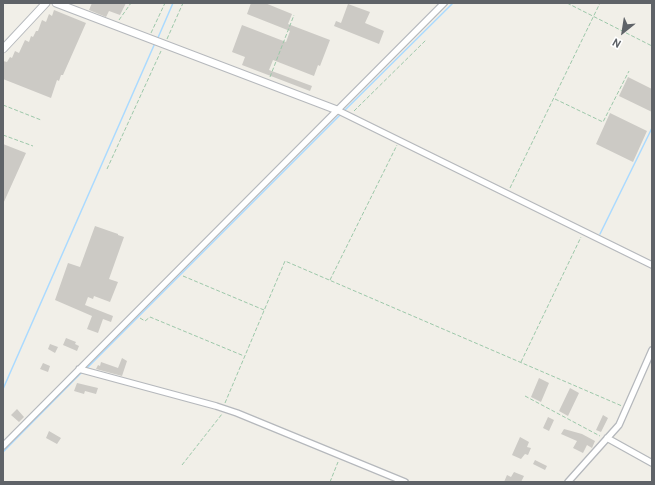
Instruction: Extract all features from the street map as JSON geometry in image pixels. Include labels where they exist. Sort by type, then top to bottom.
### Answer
[{"type":"street","points":[[3,48],[46,3]]},
{"type":"street","points":[[56,3],[337,110],[652,265]]},
{"type":"street","points":[[3,446],[83,371],[337,110],[444,3]]},
{"type":"street","points":[[568,482],[619,425],[652,350]]},
{"type":"street","points":[[83,371],[225,409],[404,482]]},
{"type":"street","points":[[607,438],[652,463]]},
{"type":"path","points":[[115,26],[131,3]]},
{"type":"path","points":[[150,39],[165,3]]},
{"type":"path","points":[[107,169],[182,3]]},
{"type":"path","points":[[567,3],[652,46]]},
{"type":"path","points":[[507,194],[600,3]]},
{"type":"path","points":[[267,83],[294,15]]},
{"type":"path","points":[[350,116],[426,40]]},
{"type":"path","points":[[554,99],[603,122],[629,71]]},
{"type":"path","points":[[3,105],[41,120]]},
{"type":"path","points":[[3,135],[32,146]]},
{"type":"path","points":[[330,281],[399,141]]},
{"type":"path","points":[[521,363],[584,231]]},
{"type":"path","points":[[182,465],[225,409],[245,356],[285,261],[626,408]]},
{"type":"path","points":[[183,276],[264,310]]},
{"type":"path","points":[[140,318],[145,321],[150,317],[245,356]]},
{"type":"path","points":[[525,396],[607,438]]},
{"type":"path","points":[[330,482],[341,456]]},
{"type":"building","points":[[92,3],[126,3],[120,15],[109,11],[106,17],[89,10]]},
{"type":"building","points":[[251,3],[265,3],[292,14],[288,24],[330,40],[320,66],[318,65],[314,76],[273,60],[269,70],[312,86],[310,91],[242,65],[245,57],[232,52],[242,25],[286,42],[290,31],[247,14]]},
{"type":"building","points":[[348,4],[370,12],[365,23],[384,31],[379,44],[334,26],[336,21],[341,23]]},
{"type":"building","points":[[54,10],[86,23],[63,75],[61,75],[59,81],[57,80],[51,98],[3,79],[3,61],[7,62],[10,57],[12,58],[15,51],[19,53],[25,40],[29,42],[31,36],[33,37],[36,31],[38,31],[42,20],[46,22],[49,14],[52,16]]},
{"type":"building","points":[[628,77],[652,89],[652,112],[619,96]]},
{"type":"building","points":[[610,113],[647,131],[633,162],[596,144]]},
{"type":"building","points":[[3,144],[26,153],[3,204]]},
{"type":"building","points":[[95,226],[124,237],[109,279],[118,282],[110,302],[94,296],[93,299],[88,297],[85,305],[113,316],[111,322],[103,319],[98,333],[87,329],[92,316],[55,300],[68,263],[80,267]]},
{"type":"building","points":[[66,338],[76,342],[75,344],[79,346],[77,351],[63,345]]},
{"type":"building","points":[[50,344],[58,347],[55,353],[48,349]]},
{"type":"building","points":[[122,358],[127,361],[122,376],[96,369],[98,365],[100,366],[101,362],[118,368]]},
{"type":"building","points":[[43,363],[50,366],[48,372],[40,369]]},
{"type":"building","points":[[539,378],[549,383],[541,402],[531,397]]},
{"type":"building","points":[[77,383],[98,388],[96,394],[85,391],[84,394],[74,391]]},
{"type":"building","points":[[570,388],[579,393],[568,416],[559,411]]},
{"type":"building","points":[[17,409],[24,417],[19,422],[11,415]]},
{"type":"building","points":[[603,415],[608,418],[601,432],[596,430]]},
{"type":"building","points":[[548,417],[554,420],[549,431],[543,428]]},
{"type":"building","points":[[564,429],[582,434],[595,441],[592,448],[587,445],[583,453],[573,448],[577,441],[561,434]]},
{"type":"building","points":[[49,431],[61,438],[57,444],[46,438]]},
{"type":"building","points":[[520,437],[529,442],[527,447],[531,448],[528,455],[525,454],[521,459],[512,455]]},
{"type":"building","points":[[535,460],[547,466],[545,470],[533,464]]},
{"type":"building","points":[[514,472],[524,476],[521,482],[504,482],[507,475],[511,477]]},
{"type":"waterway","points":[[157,40],[173,3]]},
{"type":"waterway","points":[[345,110],[453,3]]},
{"type":"waterway","points":[[3,389],[155,43]]},
{"type":"waterway","points":[[86,369],[340,115]]},
{"type":"waterway","points":[[600,234],[652,128]]},
{"type":"waterway","points":[[3,452],[83,371]]}]
